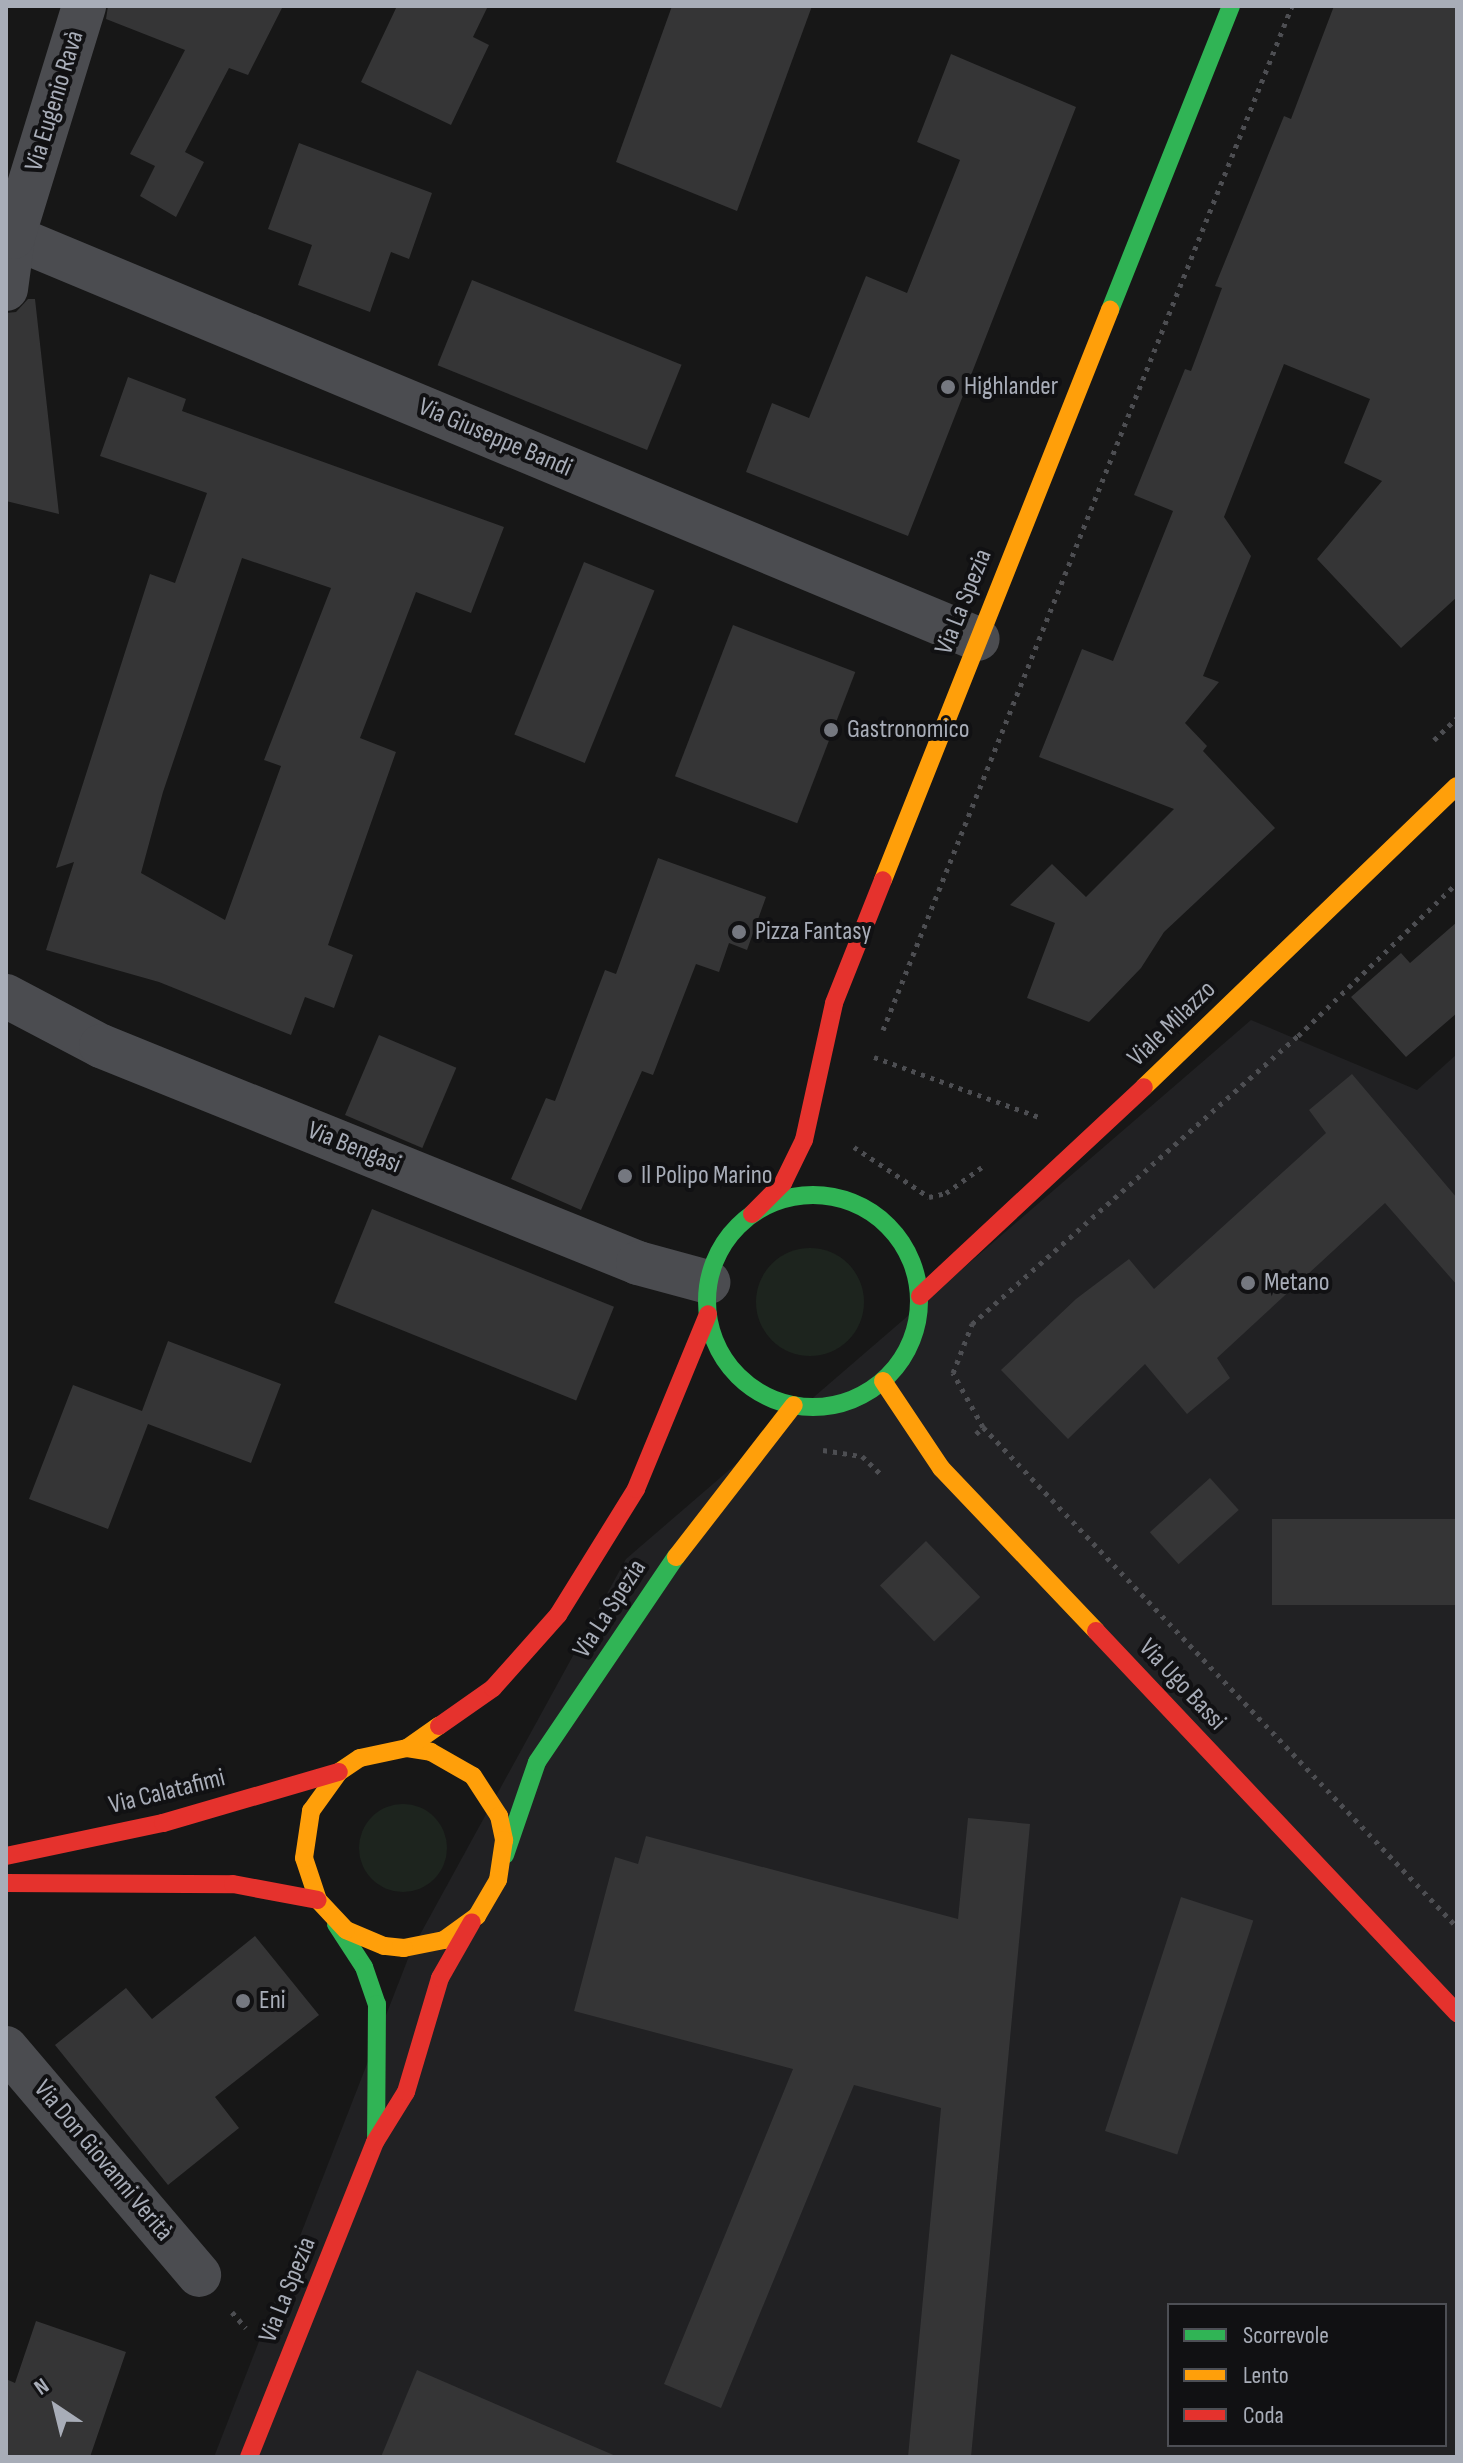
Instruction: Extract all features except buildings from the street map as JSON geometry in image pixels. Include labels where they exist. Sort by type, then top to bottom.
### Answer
[{"type":"main road","name":"Via La Spezia","points":[[375,2142],[380,2044],[374,1991],[358,1955],[318,1900],[304,1858],[305,1834],[311,1811],[339,1772],[360,1758],[407,1748],[493,1688],[558,1615],[636,1489],[708,1298],[724,1244],[783,1183],[804,1140],[834,1003],[1231,6]]},
{"type":"main road","name":"Viale Milazzo","points":[[920,1296],[1052,1176],[1457,786]]},
{"type":"main road","name":"Via La Spezia","points":[[708,1298],[717,1346],[736,1374],[762,1394],[794,1405],[826,1406],[856,1398],[883,1381],[910,1342],[920,1296],[913,1264],[898,1235],[855,1204],[814,1195],[782,1200],[752,1214]]},
{"type":"main road","name":"Via Ugo Bassi","points":[[883,1381],[941,1468],[1457,2013]]},
{"type":"main road","name":"Via La Spezia","points":[[249,2457],[375,2142],[402,2103],[445,1966],[490,1899],[537,1762],[670,1565],[794,1405]]},
{"type":"main road","name":"Via La Spezia","points":[[407,1748],[442,1756],[473,1776],[499,1816],[503,1861]]},
{"type":"main road","name":"Via Calatafimi","points":[[6,1856],[163,1823],[339,1772]]},
{"type":"main road","points":[[6,1883],[233,1884],[318,1900]]},
{"type":"main road","name":"Via La Spezia","points":[[330,1917],[364,1940],[404,1948],[444,1940],[477,1916]]},
{"type":"street","name":"Via Eugenio Ravà","points":[[6,289],[13,237],[84,6]]},
{"type":"street","name":"Via Giuseppe Bandi","points":[[13,237],[978,639]]},
{"type":"street","name":"Via Bengasi","points":[[6,996],[101,1046],[638,1263],[708,1298]]},
{"type":"street","name":"Via Don Giovanni Verità","points":[[6,2048],[199,2275]]},
{"type":"path","points":[[869,1070],[1292,6]]},
{"type":"path","points":[[1423,751],[1457,718]]},
{"type":"path","points":[[872,1056],[1039,1117]]},
{"type":"path","points":[[1027,1128],[1050,1106]]},
{"type":"path","points":[[854,1134],[857,1152],[929,1197],[946,1193],[995,1159]]},
{"type":"path","points":[[983,1427],[1457,1927]]},
{"type":"path","points":[[199,2275],[284,2371]]},
{"type":"shaded area","points":[[1251,1020],[1417,1090],[1457,1054],[1457,2457],[214,2457],[411,1951],[626,1559]]},
{"type":"shaded area","points":[[810,1248],[831,1252],[848,1264],[860,1281],[864,1302],[860,1323],[848,1340],[831,1352],[810,1356],[789,1352],[772,1340],[760,1323],[756,1302],[760,1281],[772,1264],[789,1252]]},
{"type":"shaded area","points":[[403,1804],[420,1807],[434,1817],[444,1831],[447,1848],[444,1865],[434,1879],[420,1889],[403,1892],[386,1889],[372,1879],[362,1865],[359,1848],[362,1831],[372,1817],[386,1807]]},
{"type":"traffic: fast","points":[[1110,310],[1231,6]]},
{"type":"traffic: fast","points":[[813,1195],[853,1203],[888,1226],[911,1261],[919,1301],[911,1341],[888,1376],[853,1399],[813,1407],[773,1399],[738,1376],[715,1341],[707,1301],[715,1261],[738,1226],[773,1203],[813,1195]]},
{"type":"traffic: fast","points":[[505,1855],[537,1762],[676,1557]]},
{"type":"traffic: fast","points":[[336,1924],[364,1967],[377,2004],[376,2140]]},
{"type":"traffic: slow","points":[[883,880],[1110,310]]},
{"type":"traffic: slow","points":[[1144,1087],[1457,786]]},
{"type":"traffic: slow","points":[[883,1381],[941,1468],[1096,1631]]},
{"type":"traffic: slow","points":[[676,1557],[794,1405]]},
{"type":"traffic: slow","points":[[407,1748],[431,1752],[473,1776],[499,1816],[504,1840],[498,1880],[477,1916],[444,1940],[404,1948],[384,1946],[346,1930],[318,1900],[304,1858],[311,1811],[339,1772],[360,1758],[407,1748],[439,1726]]},
{"type":"traffic: jam","points":[[752,1214],[783,1183],[804,1140],[834,1003],[883,880]]},
{"type":"traffic: jam","points":[[920,1296],[1144,1087]]},
{"type":"traffic: jam","points":[[439,1726],[493,1688],[558,1615],[636,1489],[708,1314]]},
{"type":"traffic: jam","points":[[1096,1631],[1457,2013]]},
{"type":"traffic: jam","points":[[6,1856],[163,1823],[339,1772]]},
{"type":"traffic: jam","points":[[6,1883],[233,1884],[318,1900]]},
{"type":"traffic: jam","points":[[249,2457],[375,2142],[406,2092],[440,1978],[472,1922]]},
{"type":"place","name":"Highlander","points":[[948,387]]},
{"type":"place","name":"Gastronomico","points":[[831,730]]},
{"type":"place","name":"Pizza Fantasy","points":[[739,932]]},
{"type":"place","name":"Il Polipo Marino","points":[[625,1176]]},
{"type":"place","name":"Metano","points":[[1248,1283]]},
{"type":"place","name":"Eni","points":[[243,2001]]}]
